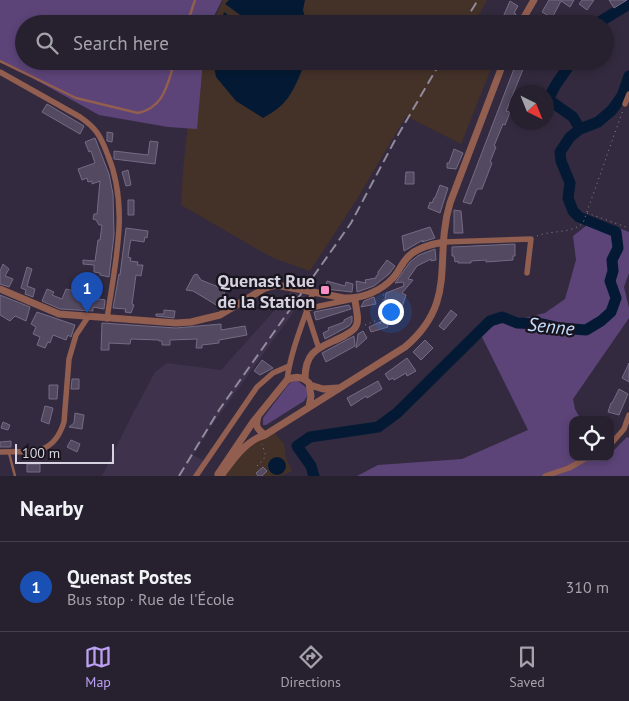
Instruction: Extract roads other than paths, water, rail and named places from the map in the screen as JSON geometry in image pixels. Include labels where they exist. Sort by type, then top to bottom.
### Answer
[{"type":"street","points":[[525,15],[534,0]]},
{"type":"street","points":[[221,476],[237,455],[262,436],[405,347],[424,328],[433,313],[440,294],[445,224],[450,203],[501,70]]},
{"type":"street","points":[[0,72],[80,117],[100,135],[117,180],[120,198],[119,228],[107,319]]},
{"type":"street","points":[[625,104],[629,94]]},
{"type":"street","points":[[306,310],[355,299],[368,294],[392,279],[409,256],[423,247],[444,242],[531,239],[527,273]]},
{"type":"street","points":[[0,289],[49,311],[66,315],[107,319],[191,322],[220,316],[265,288],[276,285],[355,299]]},
{"type":"street","points":[[287,380],[289,366],[313,292]]},
{"type":"street","points":[[309,407],[311,396],[307,382],[307,359],[319,349],[350,332],[356,326],[355,299]]},
{"type":"street","points":[[306,310],[319,349]]},
{"type":"street","points":[[0,452],[40,451],[55,441],[61,432],[65,408],[68,359],[76,335],[88,317]]},
{"type":"street","points":[[196,476],[257,388],[273,373],[289,366]]},
{"type":"street","points":[[216,476],[234,448],[287,380],[295,377],[323,389],[340,387]]},
{"type":"street","points":[[614,440],[624,429],[629,415]]},
{"type":"street","points":[[258,416],[256,423],[262,436]]},
{"type":"street","points":[[545,476],[569,468],[581,461]]},
{"type":"lane","points":[[190,15],[195,0]]},
{"type":"lane","points":[[0,61],[15,68]]},
{"type":"lane","points":[[18,70],[76,98],[138,112],[148,110],[158,103],[164,92],[171,70]]},
{"type":"lane","points":[[8,452],[14,476]]},
{"type":"water","points":[[229,0],[305,0],[303,10],[304,15],[240,15],[225,4]]},
{"type":"water","points":[[215,70],[302,70],[288,98],[278,108],[263,118],[236,101],[216,77]]},
{"type":"water","points":[[277,457],[283,460],[286,466],[283,472],[277,475],[271,472],[268,466],[271,460]]},
{"type":"waterway","points":[[611,15],[629,4]]},
{"type":"waterway","points":[[566,70],[549,100],[573,117],[580,129]]},
{"type":"waterway","name":"Senne","points":[[314,476],[311,466],[297,446],[310,437],[378,427],[397,413],[490,321],[502,317],[517,323],[543,324],[560,328],[586,330],[611,312],[616,298],[610,281],[613,271],[612,260],[618,248],[616,232],[579,217],[573,211],[568,198],[570,183],[561,161],[560,152],[570,137],[580,129],[598,122],[612,110],[622,96],[629,76]]},
{"type":"railway","points":[[469,15],[478,0]]},
{"type":"railway","points":[[179,476],[219,410],[351,223],[394,142],[436,70]]},
{"type":"place","name":"Quenast Rue de la Station","points":[[325,290]]},
{"type":"place","name":"Quenast Postes","points":[[87,313]]}]
